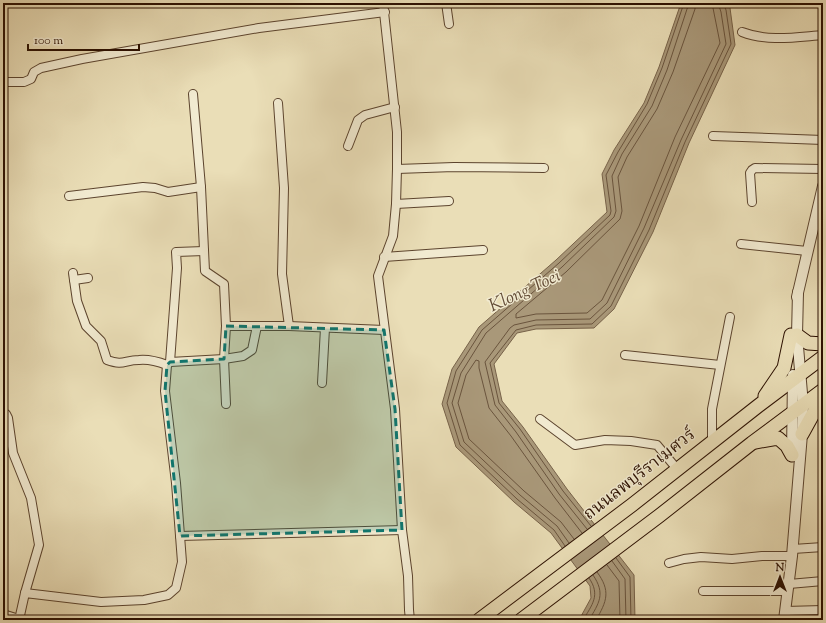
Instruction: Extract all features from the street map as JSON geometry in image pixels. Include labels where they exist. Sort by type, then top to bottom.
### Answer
[{"type":"main road","points":[[758,406],[784,368],[794,335],[808,344],[823,344]]},
{"type":"main road","name":"ถนนลพบุรีราเมศวร์","points":[[478,620],[632,505],[823,357]]},
{"type":"main road","points":[[521,620],[823,390]]},
{"type":"main road","points":[[802,434],[823,396]]},
{"type":"main road","points":[[752,443],[778,438],[788,446],[792,455]]},
{"type":"street","points":[[383,3],[398,132],[396,204],[393,236],[378,276],[395,409],[402,530],[408,576],[410,620]]},
{"type":"street","points":[[446,3],[449,24]]},
{"type":"street","points":[[3,82],[24,82],[31,79],[34,72],[41,68],[82,59],[259,28],[385,12]]},
{"type":"street","points":[[742,32],[754,36],[769,38],[823,34]]},
{"type":"street","points":[[193,94],[201,187],[205,271],[224,284],[226,326],[224,359],[226,404]]},
{"type":"street","points":[[278,102],[284,188],[282,274],[289,326]]},
{"type":"street","points":[[348,146],[358,120],[365,115],[395,107]]},
{"type":"street","points":[[713,136],[823,140]]},
{"type":"street","points":[[397,169],[454,167],[544,168]]},
{"type":"street","points":[[752,202],[750,173],[755,168],[823,169]]},
{"type":"street","points":[[823,186],[818,224],[807,251],[798,292],[794,335],[798,408],[802,434],[797,502],[785,615],[823,610]]},
{"type":"street","points":[[69,196],[143,187],[155,188],[168,192],[201,187]]},
{"type":"street","points":[[396,204],[449,201]]},
{"type":"street","points":[[741,244],[807,251]]},
{"type":"street","points":[[384,257],[483,250]]},
{"type":"street","points":[[26,593],[101,602],[144,600],[168,595],[176,588],[182,562],[176,483],[165,391],[169,363],[177,268],[176,252],[204,251]]},
{"type":"street","points":[[88,278],[74,277],[77,301],[86,326],[100,341],[107,360],[118,364],[138,360],[169,363],[243,356],[252,350],[257,326]]},
{"type":"street","points":[[712,442],[712,409],[730,318]]},
{"type":"street","points":[[226,326],[289,326],[384,330]]},
{"type":"street","points":[[322,382],[325,328]]},
{"type":"street","points":[[625,355],[720,365]]},
{"type":"street","points":[[797,502],[792,455],[798,408]]},
{"type":"street","points":[[3,413],[6,414],[8,418],[13,453],[31,498],[39,545],[19,620],[3,614]]},
{"type":"street","points":[[540,420],[575,445],[605,440],[631,440],[657,445],[677,469]]},
{"type":"street","points":[[180,536],[402,530]]},
{"type":"street","points":[[669,563],[701,557],[732,559],[792,553],[823,547]]},
{"type":"street","points":[[703,591],[789,587],[823,581]]},
{"type":"highlighted area","points":[[226,326],[384,330],[395,409],[402,530],[180,536],[165,391],[167,365],[170,362],[224,359]]},
{"type":"water","name":"Klong Toei","points":[[681,3],[727,3],[730,8],[735,45],[689,143],[653,232],[614,309],[594,328],[536,329],[517,333],[494,364],[502,401],[523,427],[567,489],[634,575],[635,620],[579,620],[591,598],[590,586],[551,533],[514,502],[456,447],[442,404],[452,369],[479,327],[556,260],[607,212],[602,174],[614,150],[644,103],[659,67]]}]
